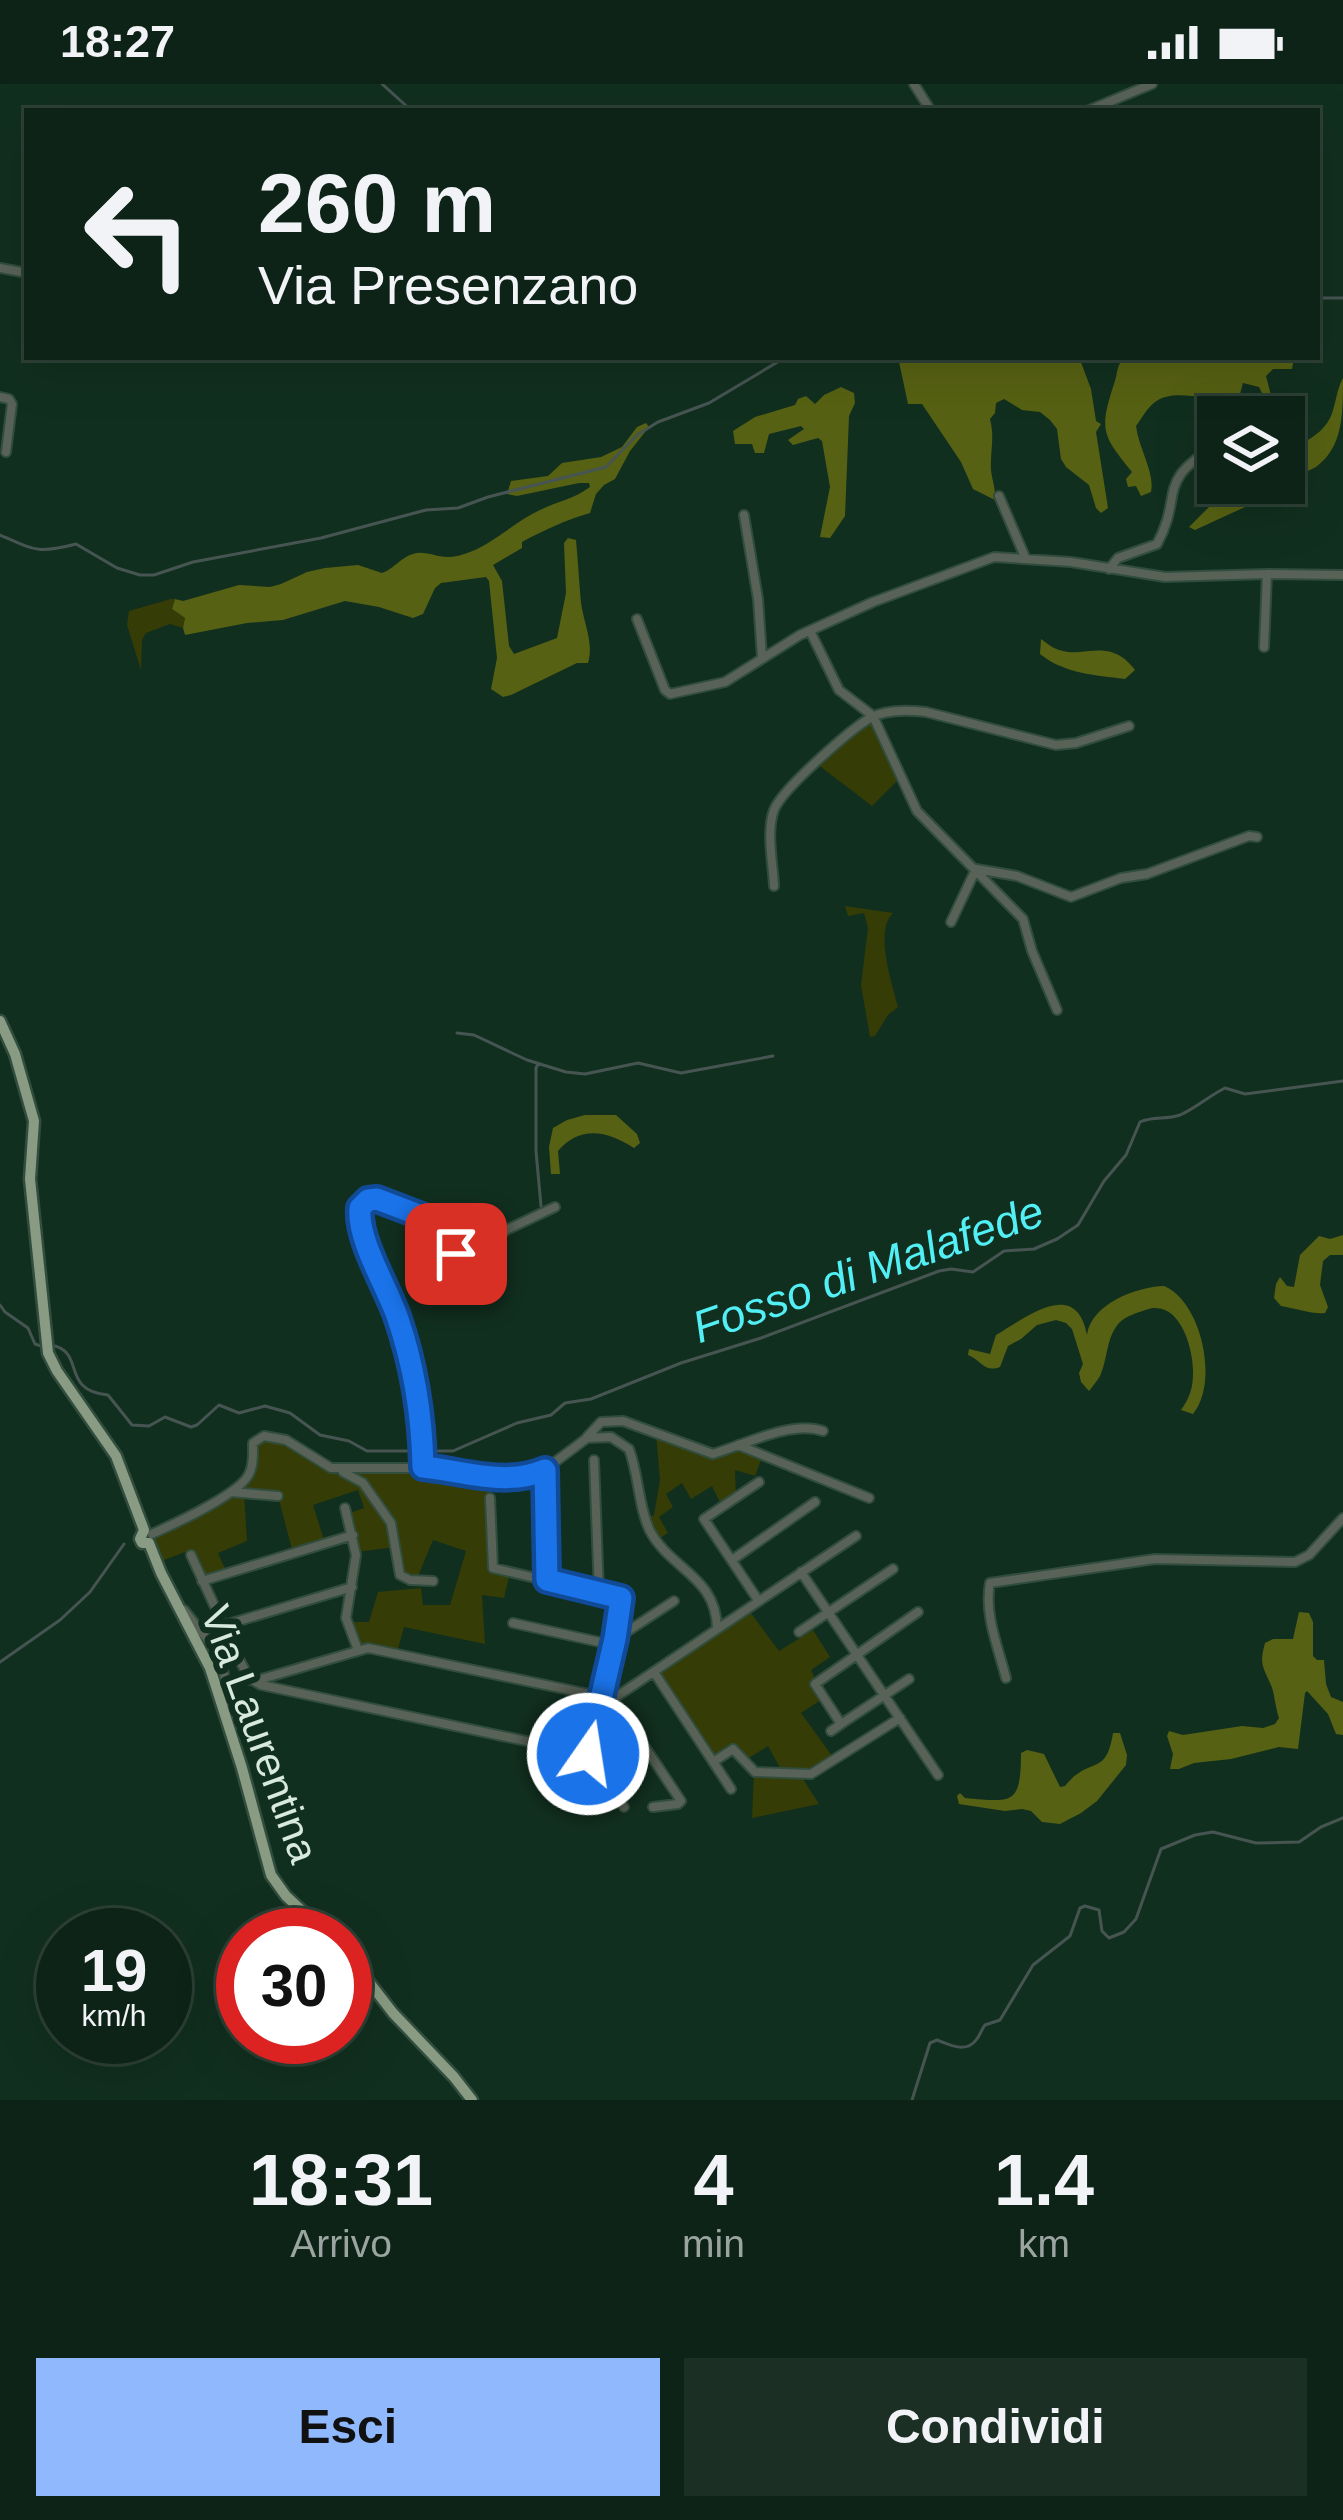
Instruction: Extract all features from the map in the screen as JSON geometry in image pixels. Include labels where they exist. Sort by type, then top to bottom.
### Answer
[{"type":"main road","name":"Via Laurentina","points":[[0,1021],[34,1120],[30,1179],[47,1345],[56,1368],[119,1461],[161,1574],[220,1685],[271,1875],[297,1908]]},
{"type":"main road","points":[[372,1986],[472,2100]]},
{"type":"street","points":[[1094,108],[1152,84]]},
{"type":"street","points":[[0,397],[12,404],[6,452]]},
{"type":"street","points":[[1109,569],[1116,560],[1157,544],[1165,529],[1171,491],[1179,475],[1197,458]]},
{"type":"street","points":[[999,496],[1025,557]]},
{"type":"street","points":[[744,515],[762,658]]},
{"type":"street","points":[[637,619],[670,694],[721,684],[810,631],[873,602],[997,557],[1165,578],[1343,575]]},
{"type":"street","points":[[1264,647],[1267,574]]},
{"type":"street","points":[[810,631],[836,686],[873,716],[917,811],[1023,919],[1057,1010]]},
{"type":"street","points":[[774,886],[772,818],[776,806],[809,769],[873,716],[926,712],[1058,745],[1129,726]]},
{"type":"street","points":[[976,869],[1022,877],[1071,897],[1257,837]]},
{"type":"street","points":[[951,922],[976,869]]},
{"type":"street","points":[[423,1456],[418,1396],[406,1345],[361,1225],[360,1208],[377,1199],[429,1218],[454,1252],[466,1257],[506,1230],[555,1207]]},
{"type":"street","points":[[331,1468],[370,1470],[423,1456],[509,1478],[527,1477],[545,1470],[599,1423],[618,1420],[711,1454],[810,1426],[823,1431]]},
{"type":"street","points":[[148,1536],[230,1492],[248,1477],[253,1443],[271,1436],[360,1480],[394,1531],[400,1575],[413,1581],[434,1581]]},
{"type":"street","points":[[586,1438],[610,1437],[628,1448],[649,1528],[706,1590],[716,1611],[717,1629]]},
{"type":"street","points":[[737,1444],[868,1498]]},
{"type":"street","points":[[595,1460],[599,1592]]},
{"type":"street","points":[[545,1470],[547,1580]]},
{"type":"street","points":[[758,1600],[704,1519],[759,1481]]},
{"type":"street","points":[[230,1492],[278,1496]]},
{"type":"street","points":[[490,1498],[492,1567],[621,1598],[588,1754]]},
{"type":"street","points":[[732,1560],[815,1502]]},
{"type":"street","points":[[345,1508],[356,1561],[346,1618],[358,1650]]},
{"type":"street","points":[[1006,1678],[988,1612],[991,1582],[1155,1559],[1294,1562],[1309,1555],[1343,1518]]},
{"type":"street","points":[[202,1581],[353,1535]]},
{"type":"street","points":[[613,1700],[856,1536]]},
{"type":"street","points":[[191,1555],[250,1680],[588,1754],[624,1808]]},
{"type":"street","points":[[800,1632],[893,1569]]},
{"type":"street","points":[[801,1572],[938,1774]]},
{"type":"street","points":[[222,1626],[352,1587]]},
{"type":"street","points":[[176,1599],[211,1644],[220,1663],[220,1685]]},
{"type":"street","points":[[513,1623],[614,1642],[674,1600]]},
{"type":"street","points":[[842,1724],[815,1684],[918,1612]]},
{"type":"street","points":[[264,1682],[368,1648],[613,1700],[681,1801],[653,1807]]},
{"type":"street","points":[[220,1663],[238,1657]]},
{"type":"street","points":[[654,1672],[731,1789]]},
{"type":"street","points":[[832,1731],[909,1678]]},
{"type":"street","points":[[713,1762],[733,1749],[755,1772],[809,1774],[900,1718]]},
{"type":"green space","points":[[899,360],[1080,360],[1096,421],[1101,424],[1096,432],[1108,508],[1101,513],[1089,485],[1066,467],[1057,429],[1040,412],[1022,410],[1004,399],[996,403],[990,419],[995,500],[973,489],[961,462],[922,404],[908,404]]},
{"type":"green space","points":[[1122,360],[1294,360],[1292,369],[1273,369],[1266,376],[1271,396],[1243,383],[1238,396],[1183,395],[1152,404],[1136,426],[1152,484],[1151,492],[1141,496],[1136,486],[1128,487],[1126,479],[1132,472],[1106,431],[1109,399]]},
{"type":"green space","points":[[1343,378],[1340,429],[1332,450],[1305,472],[1305,441],[1327,423]]},
{"type":"green space","points":[[841,387],[854,393],[855,403],[849,416],[845,516],[830,538],[820,537],[830,487],[822,441],[793,445],[788,440],[804,429],[801,426],[769,434],[764,453],[755,453],[752,444],[735,444],[733,431],[806,396],[815,404]]},
{"type":"green space","points":[[646,423],[649,427],[615,479],[596,494],[590,513],[522,542],[522,548],[493,565],[502,581],[509,646],[514,654],[557,638],[566,593],[564,543],[568,538],[576,540],[588,663],[577,663],[511,695],[503,697],[491,689],[497,658],[486,577],[441,583],[423,614],[413,618],[345,601],[283,620],[185,635],[185,618],[172,609],[175,599],[183,601],[239,585],[270,587],[325,568],[358,565],[382,573],[413,554],[450,557],[475,550],[529,516],[590,487],[579,483],[517,496],[507,494],[511,481],[548,476],[562,463],[601,457],[622,447]]},
{"type":"green space","points":[[1212,504],[1252,504],[1195,530],[1189,527]]},
{"type":"green space","points":[[175,599],[172,609],[185,618],[183,628],[170,624],[146,633],[141,670],[127,625],[129,611]]},
{"type":"green space","points":[[1041,639],[1069,652],[1116,654],[1135,670],[1125,679],[1070,670],[1040,654]]},
{"type":"green space","points":[[873,722],[898,780],[872,806],[817,764]]},
{"type":"green space","points":[[845,906],[893,913],[885,944],[898,1007],[875,1036],[870,1037],[861,985],[868,928],[864,913],[848,916]]},
{"type":"green space","points":[[585,1115],[616,1115],[640,1143],[634,1148],[594,1133],[576,1137],[558,1151],[560,1174],[551,1174],[553,1128]]},
{"type":"green space","points":[[1343,1235],[1343,1255],[1330,1255],[1323,1261],[1320,1285],[1328,1307],[1325,1313],[1281,1306],[1274,1298],[1280,1277],[1294,1287],[1300,1255],[1319,1236]]},
{"type":"green space","points":[[1164,1286],[1188,1308],[1202,1344],[1205,1383],[1193,1414],[1181,1410],[1193,1379],[1187,1339],[1175,1318],[1157,1308],[1120,1322],[1100,1376],[1089,1391],[1081,1382],[1083,1364],[1072,1329],[1056,1320],[1037,1325],[1008,1346],[1000,1367],[986,1367],[968,1355],[969,1349],[990,1354],[996,1335],[1049,1306],[1072,1308],[1087,1335],[1097,1314],[1116,1299]]},
{"type":"green space","points":[[656,1433],[706,1453],[737,1444],[763,1455],[755,1476],[735,1470],[736,1497],[722,1506],[712,1486],[691,1499],[682,1483],[666,1494],[673,1507],[659,1517],[668,1533],[657,1540],[646,1519],[654,1515],[660,1480]]},
{"type":"green space","points":[[271,1436],[331,1468],[423,1467],[489,1477],[491,1562],[510,1573],[504,1598],[482,1595],[485,1644],[404,1627],[397,1653],[358,1650],[347,1622],[369,1622],[378,1592],[421,1588],[423,1605],[450,1605],[466,1551],[433,1540],[416,1581],[402,1577],[396,1547],[356,1552],[347,1514],[364,1508],[358,1490],[313,1505],[325,1543],[293,1553],[278,1496],[244,1493],[247,1541],[218,1553],[227,1573],[202,1581],[188,1551],[156,1563],[141,1541],[147,1530],[153,1534],[249,1479],[253,1443]]},
{"type":"green space","points":[[747,1608],[779,1651],[813,1630],[830,1657],[811,1670],[824,1698],[801,1713],[835,1760],[803,1779],[819,1804],[752,1818],[754,1772],[783,1773],[768,1746],[744,1761],[735,1750],[713,1762],[654,1672]]},
{"type":"green space","points":[[1299,1612],[1309,1613],[1313,1622],[1313,1656],[1324,1660],[1331,1697],[1343,1702],[1343,1735],[1336,1734],[1328,1714],[1307,1691],[1298,1749],[1279,1747],[1170,1769],[1169,1731],[1183,1735],[1275,1724],[1279,1718],[1263,1650],[1273,1639],[1293,1639]]},
{"type":"green space","points":[[1113,1733],[1120,1733],[1126,1765],[1097,1801],[1060,1824],[1042,1822],[1022,1809],[959,1804],[960,1793],[965,1798],[1011,1797],[1019,1783],[1021,1753],[1027,1750],[1044,1754],[1060,1787],[1065,1786],[1106,1756]]},
{"type":"waterway","points":[[382,84],[409,108]]},
{"type":"waterway","points":[[1320,298],[1343,298]]},
{"type":"waterway","points":[[0,535],[36,549],[76,544],[117,568],[154,575],[426,510],[458,508],[606,467],[637,435],[658,422],[709,403],[781,360]]},
{"type":"waterway","points":[[457,1033],[474,1035],[527,1060],[585,1074],[638,1063],[681,1073],[773,1056]]},
{"type":"waterway","points":[[538,1064],[536,1151],[541,1206]]},
{"type":"waterway","name":"Fosso di Malafede","points":[[51,1345],[68,1355],[83,1386],[108,1395],[132,1425],[149,1426],[165,1417],[191,1427],[219,1405],[239,1413],[265,1406],[290,1413],[320,1435],[349,1441],[367,1451],[453,1451],[517,1423],[551,1415],[565,1403],[591,1399],[939,1271],[973,1272],[1004,1251],[1034,1249],[1057,1239],[1078,1225],[1126,1155],[1140,1122],[1180,1115],[1225,1088],[1245,1094],[1343,1081]]},
{"type":"waterway","points":[[0,1305],[41,1346]]},
{"type":"waterway","points":[[0,1662],[60,1620],[90,1592],[124,1544]]},
{"type":"waterway","points":[[912,2100],[930,2043],[967,2046],[985,2025],[1000,2020],[1033,1965],[1070,1936],[1080,1908],[1099,1910],[1102,1931],[1109,1938],[1124,1932],[1136,1919],[1161,1849],[1213,1832],[1256,1843],[1299,1842],[1343,1818]]},
{"type":"route","points":[[456,1254],[429,1218],[377,1199],[362,1204],[361,1225],[397,1316],[418,1396],[423,1467],[509,1478],[545,1470],[547,1580],[621,1598],[588,1754]]}]
